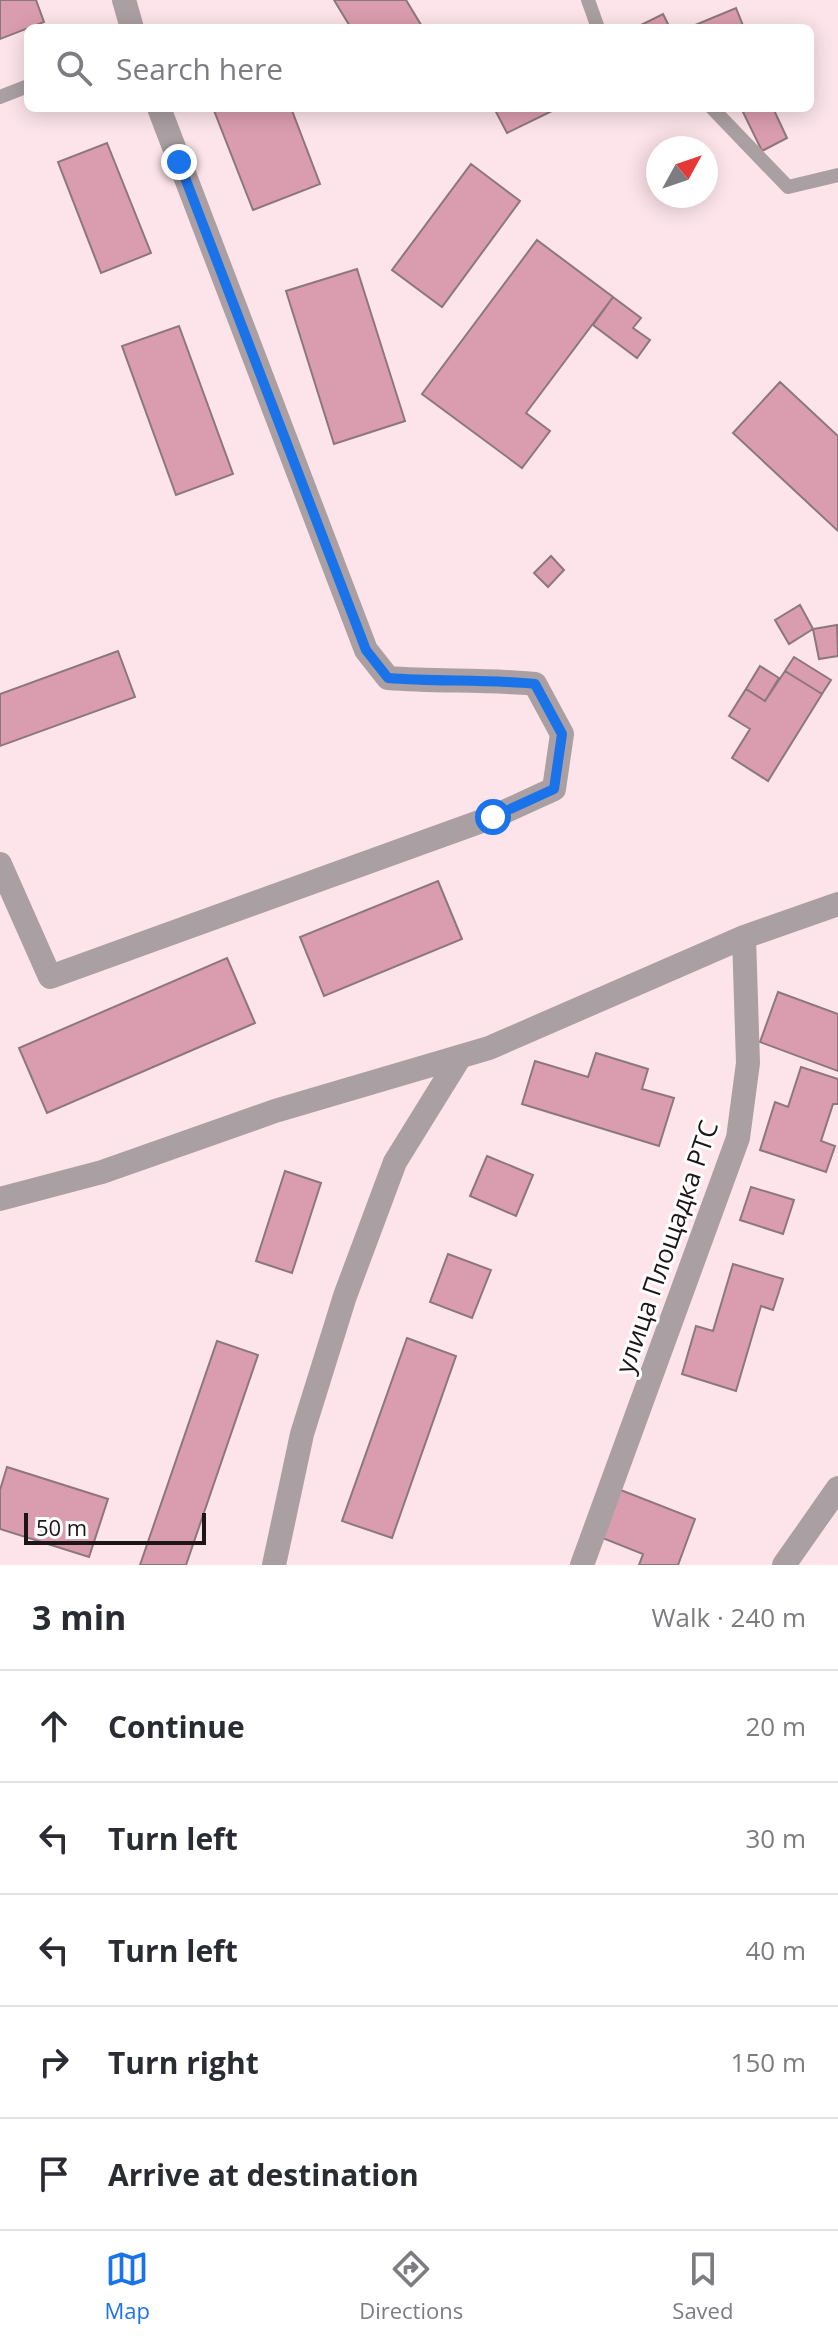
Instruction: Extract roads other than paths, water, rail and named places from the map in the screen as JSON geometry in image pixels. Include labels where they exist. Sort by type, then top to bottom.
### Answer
[{"type":"street","points":[[124,0],[131,24]]},
{"type":"street","points":[[0,864],[50,977],[493,817],[554,789],[562,734],[535,684],[474,678],[425,681],[388,678],[366,650],[161,112]]},
{"type":"street","points":[[0,1199],[102,1172],[275,1111],[489,1048],[744,937],[838,904]]},
{"type":"street","name":"улица Площадка РТС","points":[[582,1565],[738,1138],[748,1063],[744,937]]},
{"type":"street","points":[[274,1565],[302,1434],[345,1296],[395,1162],[460,1057]]},
{"type":"street","points":[[784,1565],[838,1488]]},
{"type":"lane","points":[[588,0],[597,24]]},
{"type":"lane","points":[[0,97],[24,88]]},
{"type":"lane","points":[[716,112],[788,187],[838,175]]}]
